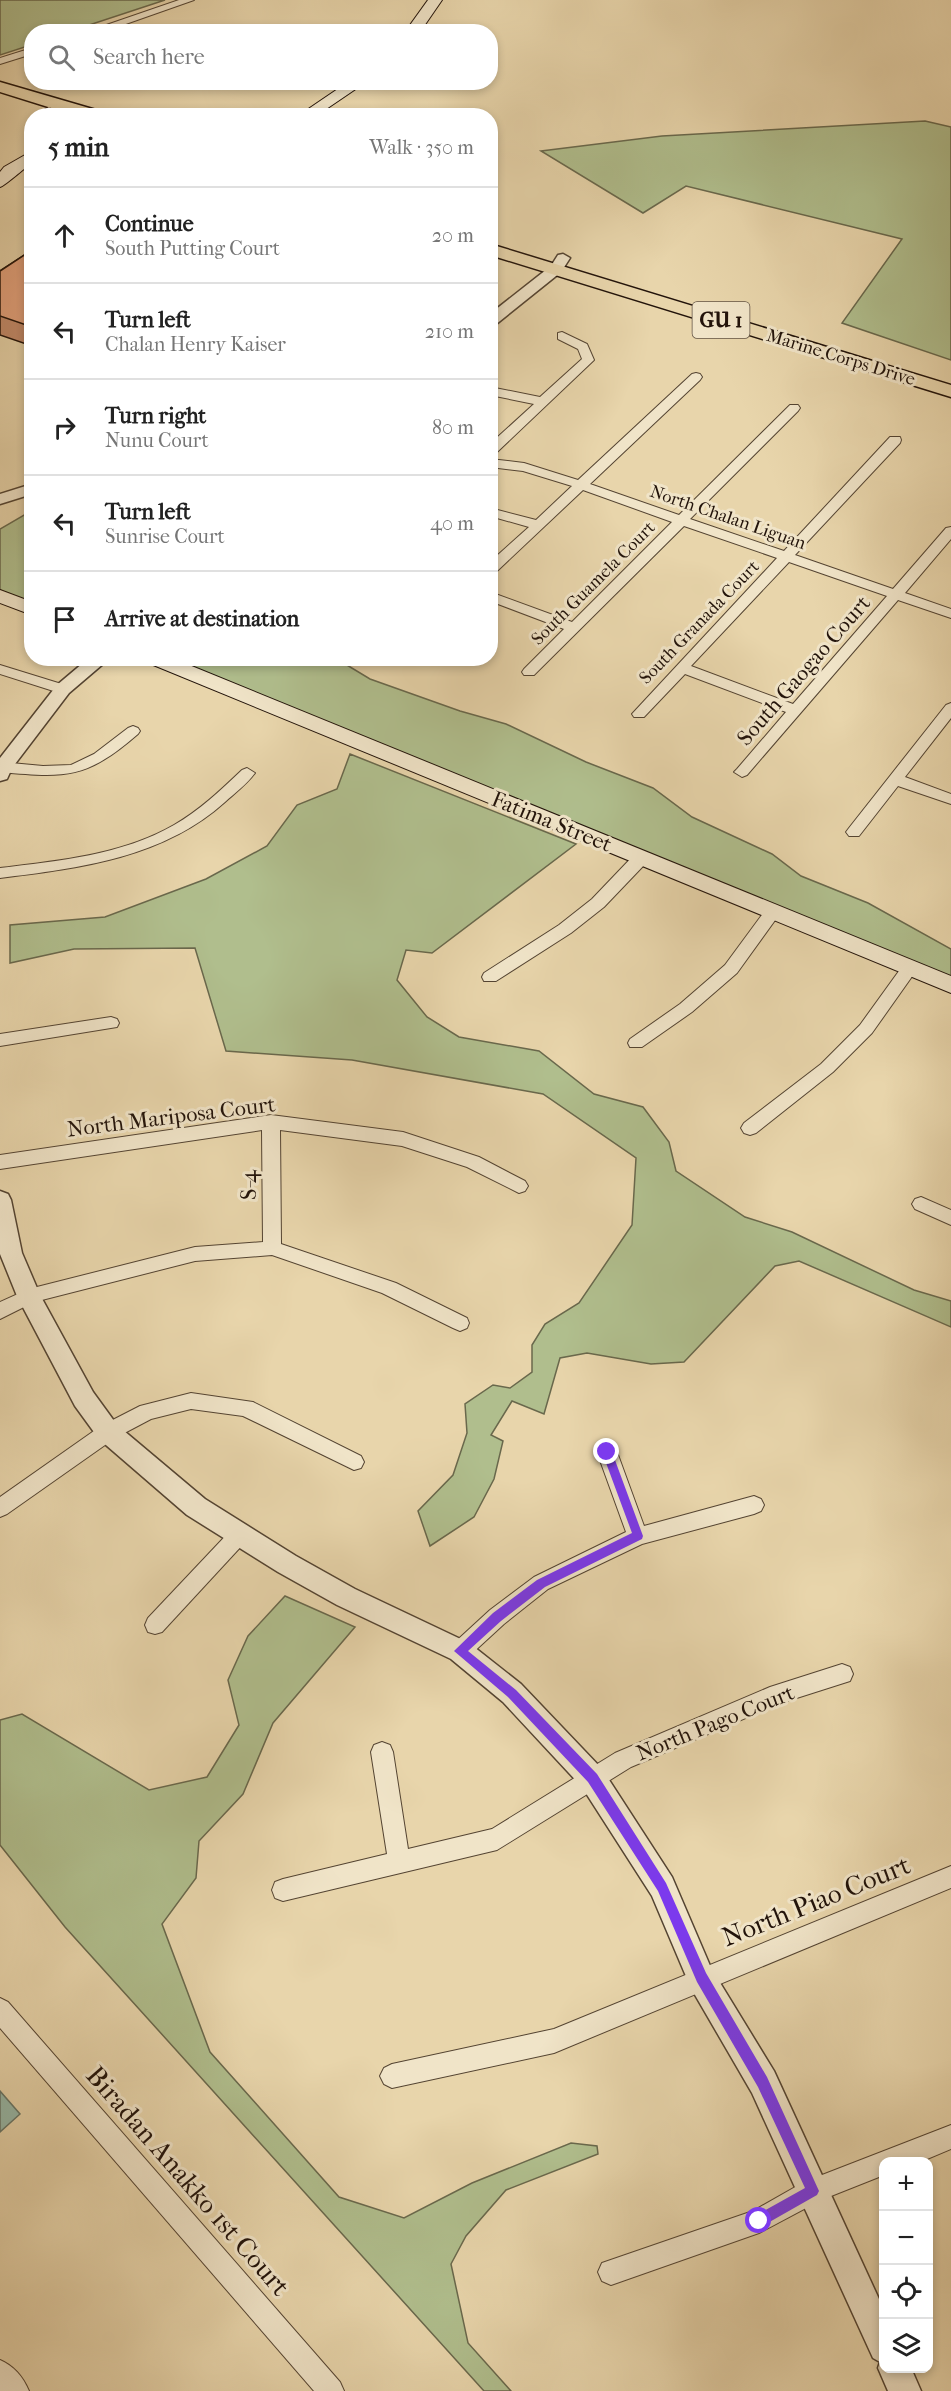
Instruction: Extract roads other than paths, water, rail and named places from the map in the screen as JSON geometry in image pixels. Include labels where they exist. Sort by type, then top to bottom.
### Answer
[{"type":"main road","points":[[418,24],[435,0]]},
{"type":"main road","points":[[0,87],[70,108]]},
{"type":"main road","points":[[317,108],[346,90]]},
{"type":"main road","points":[[0,97],[36,108]]},
{"type":"main road","points":[[0,183],[10,170],[24,161]]},
{"type":"main road","points":[[0,183],[24,175]]},
{"type":"main road","name":"GU 1","points":[[498,239],[556,264],[951,377]]},
{"type":"main road","name":"Marine Corps Drive","points":[[498,251],[556,264],[951,391]]},
{"type":"main road","points":[[0,596],[24,606]]},
{"type":"main road","name":"Fatima Street","points":[[173,666],[951,985]]},
{"type":"street","points":[[116,24],[189,0]]},
{"type":"street","points":[[0,61],[24,54]]},
{"type":"street","points":[[498,306],[556,264]]},
{"type":"street","points":[[498,315],[556,264]]},
{"type":"street","points":[[498,444],[588,360],[583,347],[562,336]]},
{"type":"street","points":[[498,562],[696,377]]},
{"type":"street","points":[[498,393],[544,402]]},
{"type":"street","name":"South Guamela Court","points":[[530,672],[794,408]]},
{"type":"street","name":"South Granada Court","points":[[639,714],[895,441]]},
{"type":"street","name":"North Chalan Liguan","points":[[498,464],[524,467],[580,485],[951,614]]},
{"type":"street","points":[[0,499],[24,491]]},
{"type":"street","points":[[0,506],[24,492]]},
{"type":"street","points":[[498,513],[537,525]]},
{"type":"street","name":"South Gaogao Court","points":[[742,772],[951,531]]},
{"type":"street","points":[[498,599],[573,627]]},
{"type":"street","points":[[1,770],[63,689],[91,666]]},
{"type":"street","points":[[682,668],[796,710]]},
{"type":"street","points":[[0,669],[63,689]]},
{"type":"street","points":[[854,832],[951,708]]},
{"type":"street","points":[[1,770],[69,772],[98,760],[133,731]]},
{"type":"street","points":[[0,873],[43,868],[139,847],[178,830],[214,804],[247,773]]},
{"type":"street","points":[[895,779],[951,799]]},
{"type":"street","points":[[490,977],[565,929],[598,903],[641,858]]},
{"type":"street","points":[[636,1043],[686,1008],[731,969],[773,912]]},
{"type":"street","points":[[750,1128],[827,1068],[866,1029],[910,968]]},
{"type":"street","points":[[0,1040],[111,1023]]},
{"type":"street","name":"North Mariposa Court","points":[[0,1162],[271,1122],[403,1139],[473,1162],[519,1186]]},
{"type":"street","name":"S-4","points":[[271,1122],[272,1248]]},
{"type":"street","points":[[0,1200],[11,1253],[29,1296],[84,1399],[108,1432],[196,1507],[287,1564],[346,1597],[460,1651],[512,1693],[592,1778],[662,1887],[701,1978],[763,2082],[879,2336]]},
{"type":"street","points":[[921,1204],[951,1218]]},
{"type":"street","points":[[0,1311],[29,1296],[195,1254],[272,1248],[389,1288],[460,1323]]},
{"type":"street","points":[[0,1508],[108,1432],[147,1412],[191,1401],[246,1408],[354,1462]]},
{"type":"street","points":[[607,1452],[638,1536]]},
{"type":"street","points":[[460,1651],[497,1617],[541,1583],[638,1536],[754,1505]]},
{"type":"street","points":[[155,1625],[240,1534]]},
{"type":"street","name":"North Pago Court","points":[[283,1890],[496,1839],[623,1760],[778,1694],[842,1674]]},
{"type":"street","points":[[382,1752],[399,1861]]},
{"type":"street","name":"North Piao Court","points":[[392,2076],[554,2040],[951,1877]]},
{"type":"street","name":"Biradan Anakko 1st Court","points":[[0,2010],[331,2391]]},
{"type":"street","points":[[901,2157],[951,2137]]},
{"type":"street","points":[[611,2272],[759,2221],[813,2191],[879,2165]]},
{"type":"street","points":[[0,2373],[16,2391]]},
{"type":"street","points":[[896,2373],[905,2391]]}]
